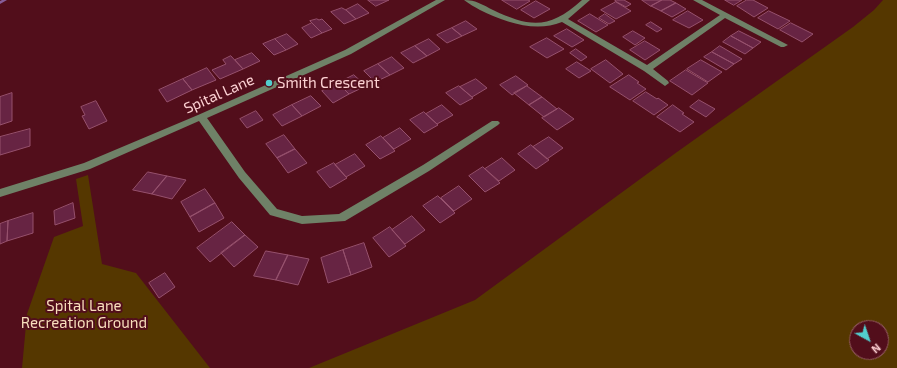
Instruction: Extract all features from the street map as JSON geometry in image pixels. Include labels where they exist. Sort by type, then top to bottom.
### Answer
[{"type":"street","name":"Spital Lane","points":[[0,193],[87,166],[201,117],[348,52],[441,0]]},
{"type":"street","points":[[468,0],[506,18],[532,25],[556,22],[570,15],[586,0]]},
{"type":"street","points":[[697,0],[725,16],[784,45]]},
{"type":"street","points":[[647,69],[705,28],[725,16]]},
{"type":"street","points":[[562,19],[647,69],[665,83]]},
{"type":"street","points":[[201,117],[242,175],[274,212],[302,220],[341,218],[426,168],[495,123]]},
{"type":"green space","points":[[883,0],[897,0],[897,368],[309,368],[475,300],[677,152],[853,27],[874,10]]},
{"type":"green space","name":"Spital Lane Recreation Ground","points":[[88,175],[102,264],[136,273],[210,368],[22,368],[27,314],[54,237],[83,226],[76,179]]},
{"type":"building","points":[[368,0],[389,0],[376,6]]},
{"type":"building","points":[[502,0],[528,0],[530,1],[517,9]]},
{"type":"building","points":[[624,0],[631,4],[626,7],[615,1]]},
{"type":"building","points":[[642,0],[662,0],[651,6]]},
{"type":"building","points":[[662,0],[670,0],[676,3],[661,11],[651,6]]},
{"type":"building","points":[[725,0],[742,0],[734,5]]},
{"type":"building","points":[[747,0],[753,0],[768,8],[754,17],[737,6]]},
{"type":"building","points":[[536,1],[550,9],[534,18],[521,10]]},
{"type":"building","points":[[616,2],[631,11],[616,19],[601,10]]},
{"type":"building","points":[[676,3],[686,9],[672,17],[661,11]]},
{"type":"building","points":[[358,4],[369,13],[356,19],[346,10]]},
{"type":"building","points":[[342,8],[356,19],[344,24],[331,12]]},
{"type":"building","points":[[688,11],[703,20],[689,28],[673,20]]},
{"type":"building","points":[[769,11],[790,21],[778,29],[758,18]]},
{"type":"building","points":[[590,14],[608,25],[596,32],[578,21]]},
{"type":"building","points":[[605,14],[615,21],[609,24],[599,18]]},
{"type":"building","points":[[322,19],[332,29],[322,33],[310,21]]},
{"type":"building","points":[[466,21],[477,29],[462,36],[452,28]]},
{"type":"building","points":[[651,22],[662,29],[657,32],[646,25]]},
{"type":"building","points":[[312,23],[322,33],[311,38],[302,28]]},
{"type":"building","points":[[791,23],[813,34],[802,42],[780,30]]},
{"type":"building","points":[[452,28],[462,36],[447,43],[437,35]]},
{"type":"building","points":[[567,29],[584,40],[572,47],[554,36]]},
{"type":"building","points":[[633,31],[645,38],[635,45],[623,37]]},
{"type":"building","points":[[739,31],[761,42],[753,48],[731,36]]},
{"type":"building","points":[[287,34],[298,44],[286,50],[275,39]]},
{"type":"building","points":[[731,36],[753,48],[745,54],[723,42]]},
{"type":"building","points":[[547,38],[564,49],[547,58],[530,47]]},
{"type":"building","points":[[275,39],[286,50],[274,55],[263,44]]},
{"type":"building","points":[[429,39],[440,49],[427,56],[415,46]]},
{"type":"building","points":[[645,41],[660,50],[645,60],[630,50]]},
{"type":"building","points":[[415,46],[427,56],[413,63],[401,53]]},
{"type":"building","points":[[720,46],[742,59],[734,64],[712,52]]},
{"type":"building","points":[[576,49],[587,57],[581,61],[570,53]]},
{"type":"building","points":[[712,52],[734,64],[726,70],[704,57]]},
{"type":"building","points":[[252,53],[260,61],[243,69],[235,60]]},
{"type":"building","points":[[231,56],[243,69],[220,79],[212,70],[226,64],[223,60]]},
{"type":"building","points":[[392,57],[404,68],[390,75],[378,64]]},
{"type":"building","points":[[606,60],[623,74],[610,83],[591,69]]},
{"type":"building","points":[[701,60],[722,72],[708,82],[687,69]]},
{"type":"building","points":[[577,62],[591,71],[579,78],[566,69]]},
{"type":"building","points":[[378,64],[390,75],[375,82],[364,71]]},
{"type":"building","points":[[207,68],[216,80],[192,90],[183,79]]},
{"type":"building","points":[[686,70],[708,83],[692,95],[670,81]]},
{"type":"building","points":[[354,75],[366,86],[349,94],[338,83]]},
{"type":"building","points":[[629,75],[646,89],[630,100],[610,87]]},
{"type":"building","points":[[516,76],[528,85],[512,95],[500,85]]},
{"type":"building","points":[[183,79],[192,90],[167,102],[159,90]]},
{"type":"building","points":[[476,79],[487,88],[472,97],[460,87]]},
{"type":"building","points":[[338,83],[349,94],[333,103],[322,91]]},
{"type":"building","points":[[459,86],[473,98],[460,105],[446,93]]},
{"type":"building","points":[[527,86],[542,97],[529,105],[514,93]]},
{"type":"building","points":[[646,92],[668,105],[654,115],[633,101]]},
{"type":"building","points":[[12,93],[12,121],[0,125],[0,97]]},
{"type":"building","points":[[311,96],[321,106],[302,116],[292,105]]},
{"type":"building","points":[[542,97],[557,109],[544,117],[529,105]]},
{"type":"building","points":[[699,100],[715,109],[706,117],[690,107]]},
{"type":"building","points":[[96,101],[107,121],[89,129],[82,116],[85,115],[81,107]]},
{"type":"building","points":[[292,105],[302,116],[282,126],[273,115]]},
{"type":"building","points":[[442,105],[453,115],[437,124],[426,114]]},
{"type":"building","points":[[673,105],[684,113],[682,114],[694,122],[680,132],[657,117]]},
{"type":"building","points":[[559,108],[574,119],[557,130],[542,118]]},
{"type":"building","points":[[256,111],[263,120],[247,128],[240,119]]},
{"type":"building","points":[[424,112],[438,125],[424,133],[410,120]]},
{"type":"building","points":[[400,128],[411,139],[394,149],[383,138]]},
{"type":"building","points":[[30,129],[30,146],[0,155],[0,137]]},
{"type":"building","points":[[284,135],[295,149],[277,158],[266,144]]},
{"type":"building","points":[[381,136],[395,151],[380,159],[366,145]]},
{"type":"building","points":[[549,137],[563,148],[547,159],[533,147]]},
{"type":"building","points":[[531,145],[549,160],[536,169],[518,154]]},
{"type":"building","points":[[295,149],[307,163],[288,173],[277,158]]},
{"type":"building","points":[[355,154],[365,166],[346,177],[335,165]]},
{"type":"building","points":[[502,158],[515,170],[499,181],[485,169]]},
{"type":"building","points":[[334,163],[347,178],[330,188],[317,172]]},
{"type":"building","points":[[483,167],[500,183],[485,192],[469,176]]},
{"type":"building","points":[[148,172],[167,176],[152,194],[133,190]]},
{"type":"building","points":[[167,176],[186,180],[172,199],[152,194]]},
{"type":"building","points":[[459,186],[472,199],[454,211],[441,198]]},
{"type":"building","points":[[205,189],[215,203],[190,217],[181,202]]},
{"type":"building","points":[[438,196],[455,213],[440,223],[423,206]]},
{"type":"building","points":[[73,203],[75,218],[55,225],[54,211]]},
{"type":"building","points":[[215,203],[224,218],[199,232],[190,217]]},
{"type":"building","points":[[33,213],[33,233],[7,241],[8,221]]},
{"type":"building","points":[[412,216],[425,230],[405,244],[392,230]]},
{"type":"building","points":[[8,221],[7,241],[0,244],[0,224]]},
{"type":"building","points":[[232,222],[245,235],[210,262],[197,248]]},
{"type":"building","points":[[390,227],[406,246],[389,257],[373,238]]},
{"type":"building","points":[[245,235],[258,247],[234,267],[221,253]]},
{"type":"building","points":[[364,243],[372,267],[351,275],[343,250]]},
{"type":"building","points":[[343,250],[351,275],[328,283],[321,258]]},
{"type":"building","points":[[266,251],[288,255],[276,280],[254,276]]},
{"type":"building","points":[[288,255],[309,259],[298,285],[276,280]]},
{"type":"building","points":[[165,273],[175,287],[159,298],[149,283]]},
{"type":"waterway","points":[[0,3],[5,0]]},
{"type":"place","name":"Smith Crescent","points":[[269,83]]}]
